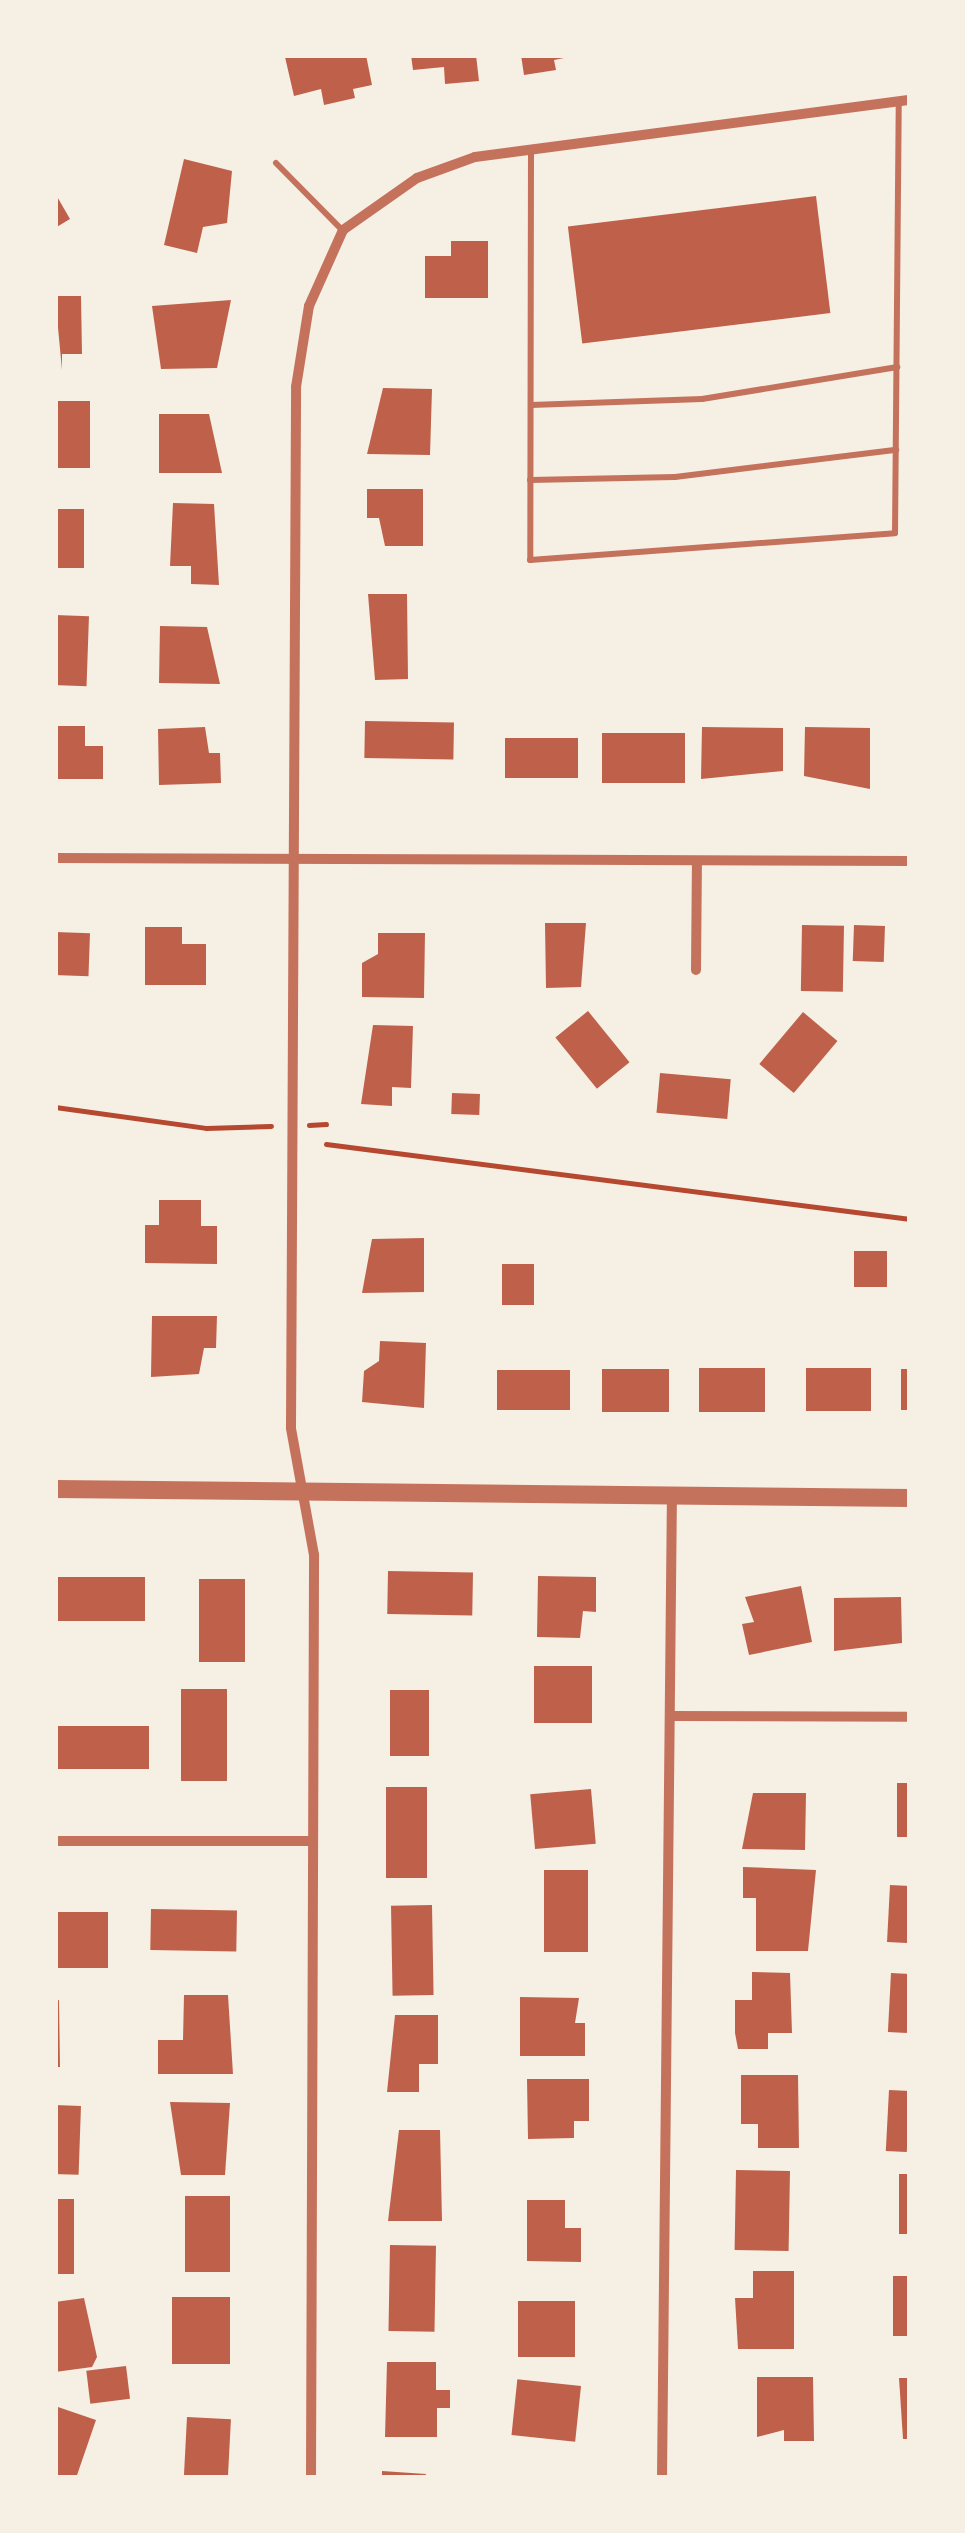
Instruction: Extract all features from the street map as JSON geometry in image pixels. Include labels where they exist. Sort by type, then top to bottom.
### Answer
[{"type":"street","points":[[310,2478],[314,1555],[291,1428],[296,387],[309,306],[343,230],[417,178],[532,148],[904,100]]},
{"type":"street","points":[[55,858],[910,861]]},
{"type":"street","points":[[696,970],[697,862]]},
{"type":"street","points":[[55,1490],[672,1492],[910,1498]]},
{"type":"street","points":[[662,2478],[672,1492]]},
{"type":"street","points":[[672,1716],[910,1717]]},
{"type":"street","points":[[55,1841],[312,1841]]},
{"type":"lane","points":[[532,148],[530,560],[894,533],[904,100]]},
{"type":"lane","points":[[276,163],[343,230]]},
{"type":"lane","points":[[530,405],[702,400],[897,367]]},
{"type":"lane","points":[[530,480],[676,477],[896,450]]},
{"type":"path","points":[[55,1108],[206,1128],[272,1126]]},
{"type":"path","points":[[309,1125],[326,1124]]},
{"type":"path","points":[[326,1144],[910,1219]]},
{"type":"building","points":[[366,55],[372,85],[353,89],[355,98],[324,105],[321,89],[294,96],[285,57]]},
{"type":"building","points":[[411,55],[476,55],[479,81],[445,84],[444,67],[413,70]]},
{"type":"building","points":[[521,55],[564,58],[554,60],[556,70],[524,75]]},
{"type":"building","points":[[184,159],[232,171],[227,223],[203,227],[197,253],[164,245]]},
{"type":"building","points":[[55,193],[70,219],[55,228]]},
{"type":"building","points":[[816,196],[830,313],[582,344],[568,226]]},
{"type":"building","points":[[451,241],[488,241],[488,298],[425,298],[425,256],[451,256]]},
{"type":"building","points":[[55,296],[81,296],[82,354],[62,354],[62,370]]},
{"type":"building","points":[[231,300],[217,368],[161,369],[152,306]]},
{"type":"building","points":[[383,388],[432,389],[430,455],[367,454]]},
{"type":"building","points":[[55,401],[90,401],[90,468],[55,468]]},
{"type":"building","points":[[159,414],[209,414],[222,473],[159,473]]},
{"type":"building","points":[[367,489],[423,489],[423,546],[385,546],[379,518],[367,518]]},
{"type":"building","points":[[173,503],[214,504],[219,585],[191,584],[191,566],[170,566]]},
{"type":"building","points":[[55,509],[84,509],[84,568],[55,568]]},
{"type":"building","points":[[368,594],[407,594],[408,679],[375,680]]},
{"type":"building","points":[[55,615],[89,616],[87,686],[55,685]]},
{"type":"building","points":[[160,626],[207,627],[220,684],[159,683]]},
{"type":"building","points":[[365,721],[454,723],[453,760],[364,758]]},
{"type":"building","points":[[55,726],[85,726],[85,746],[103,746],[103,779],[55,779]]},
{"type":"building","points":[[205,727],[209,753],[220,753],[221,783],[159,785],[158,729]]},
{"type":"building","points":[[702,727],[783,728],[783,771],[701,779]]},
{"type":"building","points":[[805,727],[870,728],[870,789],[804,776]]},
{"type":"building","points":[[602,733],[685,733],[685,783],[602,783]]},
{"type":"building","points":[[505,738],[578,738],[578,778],[505,778]]},
{"type":"building","points":[[545,923],[586,923],[581,987],[546,988]]},
{"type":"building","points":[[802,925],[844,926],[843,992],[801,991]]},
{"type":"building","points":[[854,925],[885,926],[884,962],[853,961]]},
{"type":"building","points":[[145,927],[182,927],[182,944],[206,944],[206,985],[145,985]]},
{"type":"building","points":[[55,932],[90,933],[88,976],[55,975]]},
{"type":"building","points":[[378,933],[425,933],[424,998],[362,997],[362,963],[378,954]]},
{"type":"building","points":[[588,1011],[630,1062],[597,1089],[555,1037]]},
{"type":"building","points":[[803,1012],[837,1041],[794,1093],[759,1064]]},
{"type":"building","points":[[373,1025],[413,1026],[411,1088],[392,1087],[392,1106],[361,1104]]},
{"type":"building","points":[[660,1073],[731,1079],[727,1119],[657,1113]]},
{"type":"building","points":[[452,1093],[480,1094],[479,1115],[451,1114]]},
{"type":"building","points":[[159,1200],[201,1200],[201,1226],[217,1226],[217,1264],[145,1263],[145,1225],[159,1225]]},
{"type":"building","points":[[424,1238],[424,1292],[362,1293],[372,1239]]},
{"type":"building","points":[[854,1251],[887,1251],[887,1287],[854,1287]]},
{"type":"building","points":[[502,1264],[534,1264],[534,1305],[502,1305]]},
{"type":"building","points":[[152,1316],[217,1316],[216,1348],[204,1348],[199,1374],[151,1377]]},
{"type":"building","points":[[380,1341],[426,1343],[424,1408],[362,1402],[364,1371],[379,1361]]},
{"type":"building","points":[[699,1368],[765,1368],[765,1412],[699,1412]]},
{"type":"building","points":[[806,1368],[871,1368],[871,1411],[806,1411]]},
{"type":"building","points":[[602,1369],[669,1369],[669,1412],[602,1412]]},
{"type":"building","points":[[901,1369],[910,1369],[910,1410],[901,1410]]},
{"type":"building","points":[[497,1370],[570,1370],[570,1410],[497,1410]]},
{"type":"building","points":[[388,1571],[473,1572],[472,1615],[387,1614]]},
{"type":"building","points":[[538,1576],[596,1577],[596,1612],[583,1611],[580,1638],[537,1637]]},
{"type":"building","points":[[58,1577],[145,1577],[145,1621],[58,1621]]},
{"type":"building","points":[[199,1579],[245,1579],[245,1662],[199,1662]]},
{"type":"building","points":[[801,1586],[812,1642],[749,1655],[742,1624],[754,1622],[745,1597]]},
{"type":"building","points":[[901,1597],[902,1643],[834,1651],[834,1598]]},
{"type":"building","points":[[534,1666],[592,1666],[592,1723],[534,1723]]},
{"type":"building","points":[[181,1689],[227,1689],[227,1781],[181,1781]]},
{"type":"building","points":[[390,1690],[429,1690],[429,1756],[390,1756]]},
{"type":"building","points":[[55,1726],[149,1726],[149,1769],[55,1769]]},
{"type":"building","points":[[897,1783],[910,1783],[910,1837],[897,1837]]},
{"type":"building","points":[[386,1787],[427,1787],[427,1878],[386,1878]]},
{"type":"building","points":[[591,1789],[596,1844],[535,1849],[530,1794]]},
{"type":"building","points":[[753,1793],[806,1793],[805,1850],[742,1849]]},
{"type":"building","points":[[743,1867],[816,1870],[808,1951],[756,1951],[756,1898],[743,1898]]},
{"type":"building","points":[[544,1870],[588,1870],[588,1952],[544,1952]]},
{"type":"building","points":[[890,1885],[910,1886],[907,1943],[887,1942]]},
{"type":"building","points":[[432,1905],[434,1995],[393,1996],[391,1906]]},
{"type":"building","points":[[151,1909],[237,1911],[236,1951],[150,1950]]},
{"type":"building","points":[[55,1912],[108,1912],[108,1968],[55,1968]]},
{"type":"building","points":[[752,1972],[790,1973],[792,2033],[768,2033],[768,2049],[738,2049],[735,2000],[752,2000]]},
{"type":"building","points":[[891,1973],[910,1974],[907,2033],[888,2032]]},
{"type":"building","points":[[184,1995],[228,1995],[233,2074],[158,2074],[158,2040],[183,2040]]},
{"type":"building","points":[[520,1997],[579,1998],[575,2023],[585,2023],[585,2056],[520,2056]]},
{"type":"building","points":[[59,2000],[60,2067],[55,2067],[55,2001]]},
{"type":"building","points":[[395,2015],[438,2015],[438,2064],[419,2064],[419,2092],[387,2092]]},
{"type":"building","points":[[741,2075],[798,2075],[799,2148],[758,2148],[758,2124],[741,2124]]},
{"type":"building","points":[[527,2079],[589,2079],[589,2121],[574,2121],[574,2138],[528,2139]]},
{"type":"building","points":[[889,2090],[910,2091],[907,2152],[886,2151]]},
{"type":"building","points":[[170,2102],[230,2103],[225,2175],[181,2175]]},
{"type":"building","points":[[55,2105],[81,2106],[79,2175],[55,2174]]},
{"type":"building","points":[[399,2130],[440,2130],[442,2221],[388,2221]]},
{"type":"building","points":[[736,2170],[790,2171],[789,2251],[735,2250]]},
{"type":"building","points":[[899,2174],[910,2174],[910,2234],[899,2234]]},
{"type":"building","points":[[185,2196],[230,2196],[230,2272],[185,2272]]},
{"type":"building","points":[[55,2199],[74,2199],[74,2274],[55,2274]]},
{"type":"building","points":[[527,2200],[565,2200],[565,2228],[581,2228],[581,2262],[527,2261]]},
{"type":"building","points":[[390,2245],[436,2246],[434,2332],[388,2331]]},
{"type":"building","points":[[753,2271],[794,2271],[794,2349],[738,2349],[735,2298],[753,2298]]},
{"type":"building","points":[[893,2276],[910,2276],[910,2336],[893,2336]]},
{"type":"building","points":[[172,2297],[230,2297],[230,2364],[172,2364]]},
{"type":"building","points":[[84,2298],[97,2357],[92,2367],[55,2372],[55,2302]]},
{"type":"building","points":[[518,2301],[575,2301],[575,2357],[518,2357]]},
{"type":"building","points":[[387,2362],[436,2362],[436,2390],[450,2390],[450,2408],[437,2408],[437,2437],[385,2437]]},
{"type":"building","points":[[126,2366],[130,2399],[90,2404],[86,2371]]},
{"type":"building","points":[[757,2377],[813,2377],[814,2441],[784,2441],[784,2430],[757,2437]]},
{"type":"building","points":[[899,2378],[910,2378],[910,2439],[903,2439]]},
{"type":"building","points":[[517,2379],[581,2386],[575,2442],[511,2435]]},
{"type":"building","points":[[55,2406],[96,2420],[76,2478],[55,2478]]},
{"type":"building","points":[[187,2417],[231,2419],[228,2478],[184,2478]]},
{"type":"building","points":[[382,2471],[426,2474],[425,2478],[382,2478]]}]
